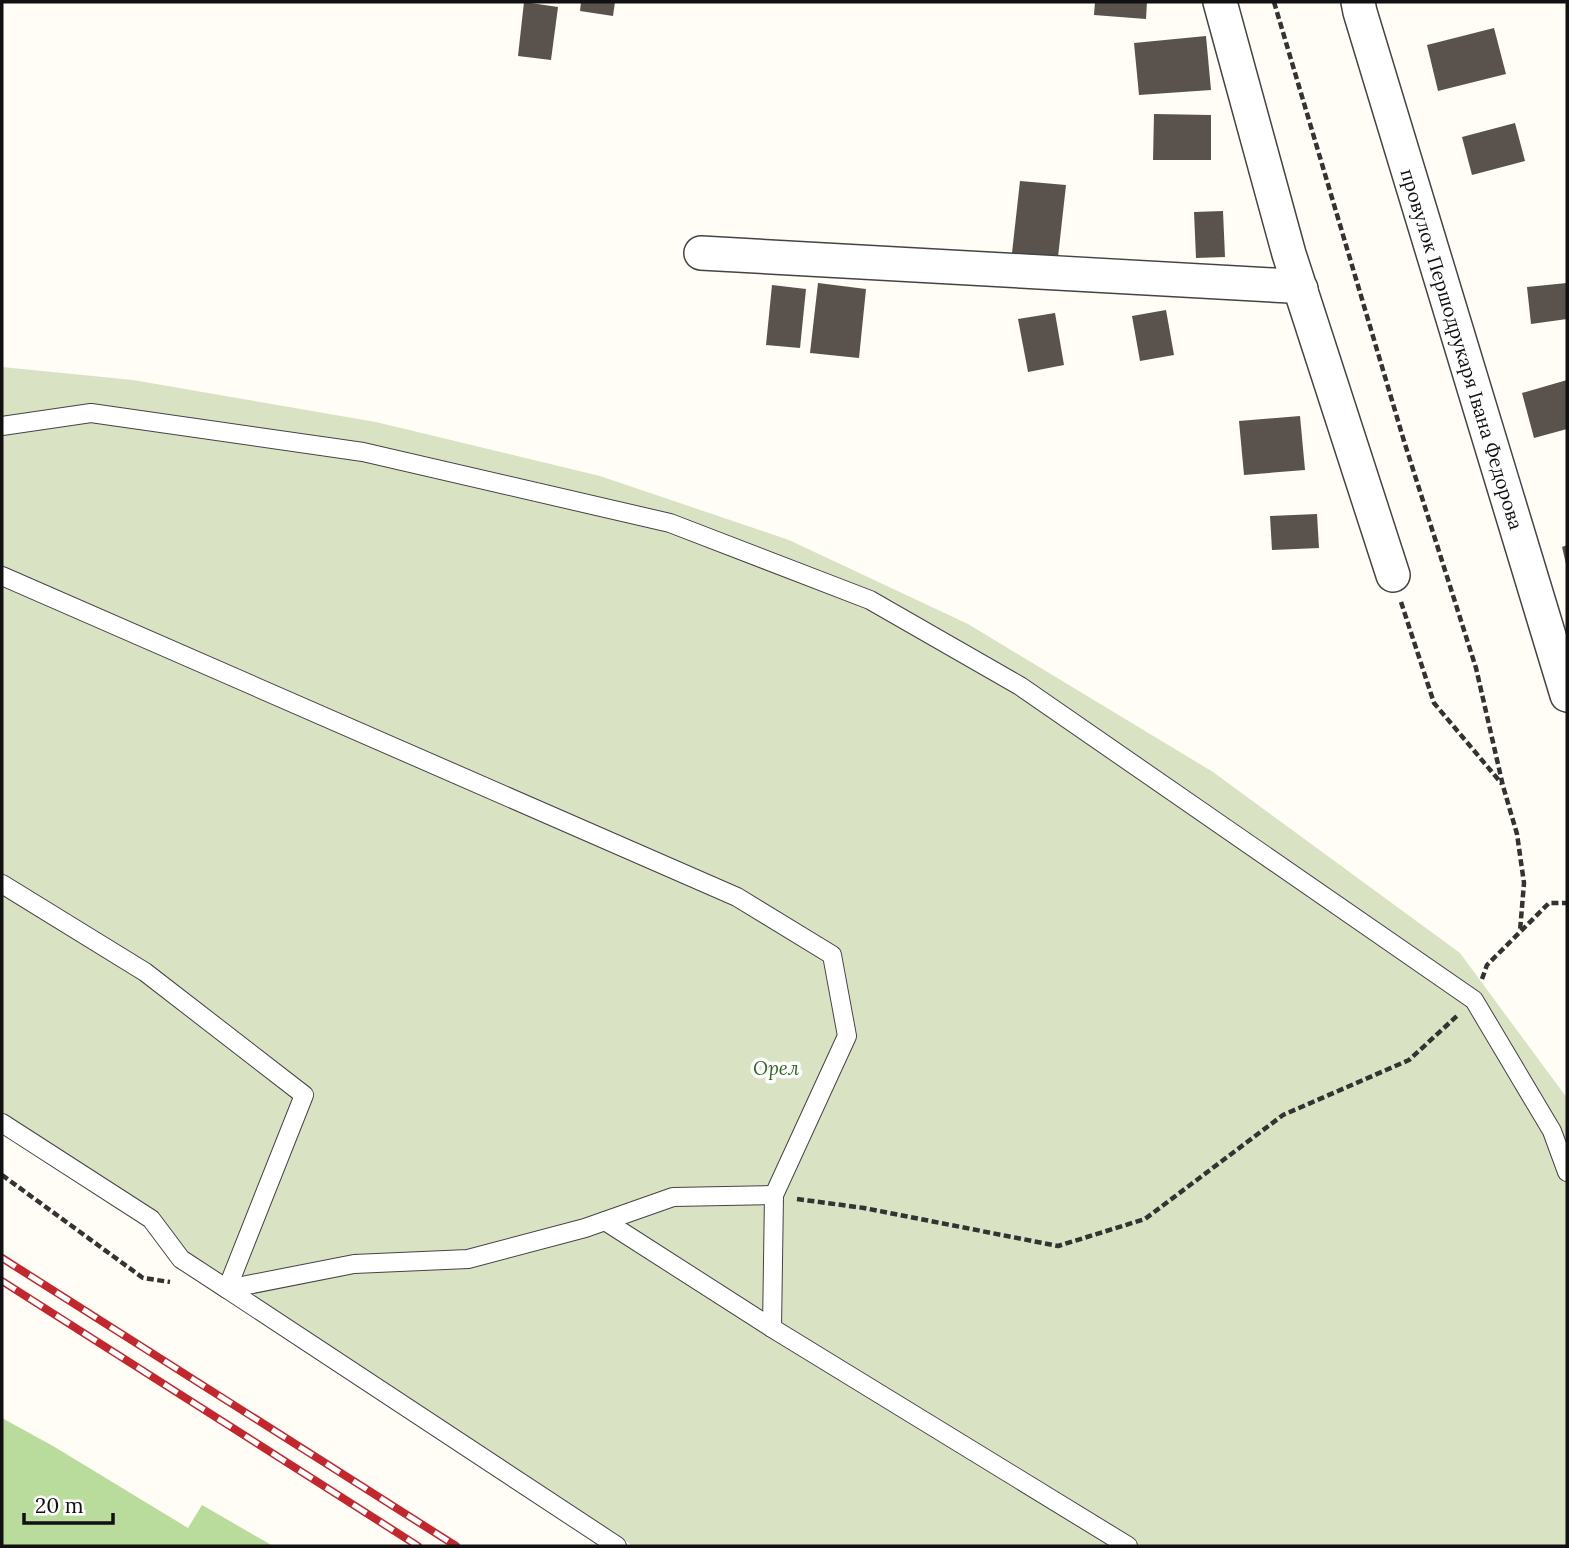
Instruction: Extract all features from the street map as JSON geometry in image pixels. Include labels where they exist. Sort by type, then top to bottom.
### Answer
[{"type":"street","points":[[1220,2],[1289,254],[1392,575]]},
{"type":"street","name":"провулок Першодрукаря Івана Федорова","points":[[1358,2],[1567,695]]},
{"type":"street","points":[[701,253],[1290,286],[1301,289]]},
{"type":"lane","points":[[2,426],[91,413],[363,452],[670,523],[870,600],[1020,686],[1474,1000],[1552,1131],[1567,1172]]},
{"type":"lane","points":[[2,576],[737,897],[832,955],[847,1036],[774,1195],[772,1328]]},
{"type":"lane","points":[[2,884],[145,972],[304,1095],[226,1289]]},
{"type":"lane","points":[[2,1123],[151,1219],[181,1259],[617,1546]]},
{"type":"lane","points":[[226,1289],[354,1264],[468,1259],[585,1228],[673,1197],[774,1195]]},
{"type":"lane","points":[[605,1221],[772,1328],[1128,1546]]},
{"type":"path","points":[[1275,2],[1404,440],[1476,668],[1517,834],[1524,883],[1520,931]]},
{"type":"path","points":[[1392,575],[1434,703],[1503,786]]},
{"type":"path","points":[[774,1195],[864,1208],[1058,1246],[1145,1219],[1283,1115],[1409,1060],[1474,1000],[1487,965],[1520,931],[1549,903],[1567,903]]},
{"type":"path","points":[[2,1175],[143,1278],[178,1283]]},
{"type":"green space","name":"Орел","points":[[2,367],[133,380],[376,422],[600,476],[789,540],[968,624],[1213,772],[1460,953],[1567,1098],[1567,1546],[633,1546],[2,1130]]},
{"type":"green space","points":[[2,1418],[188,1528],[202,1505],[273,1546],[2,1546]]},
{"type":"building","points":[[524,2],[558,7],[551,60],[518,56]]},
{"type":"building","points":[[581,2],[615,2],[613,16],[580,11]]},
{"type":"building","points":[[1095,2],[1147,2],[1146,19],[1094,15]]},
{"type":"building","points":[[1494,28],[1506,74],[1438,91],[1427,45]]},
{"type":"building","points":[[1206,36],[1211,90],[1139,95],[1134,43]]},
{"type":"building","points":[[1154,114],[1211,115],[1211,160],[1153,160]]},
{"type":"building","points":[[1515,123],[1525,161],[1472,175],[1462,137]]},
{"type":"building","points":[[1020,181],[1066,185],[1058,257],[1012,253]]},
{"type":"building","points":[[1223,211],[1225,257],[1196,258],[1194,212]]},
{"type":"building","points":[[818,283],[866,289],[859,358],[810,353]]},
{"type":"building","points":[[1567,283],[1567,319],[1531,324],[1527,287]]},
{"type":"building","points":[[772,285],[806,289],[800,348],[766,345]]},
{"type":"building","points":[[1166,310],[1174,355],[1140,361],[1132,316]]},
{"type":"building","points":[[1055,313],[1064,365],[1028,372],[1018,319]]},
{"type":"building","points":[[1567,380],[1567,429],[1534,438],[1522,393]]},
{"type":"building","points":[[1300,416],[1305,470],[1244,475],[1239,421]]},
{"type":"building","points":[[1317,514],[1319,548],[1272,550],[1270,516]]},
{"type":"building","points":[[1567,545],[1567,564],[1566,564],[1562,547]]},
{"type":"railway","points":[[2,1258],[456,1546]]},
{"type":"railway","points":[[2,1281],[418,1546]]}]
